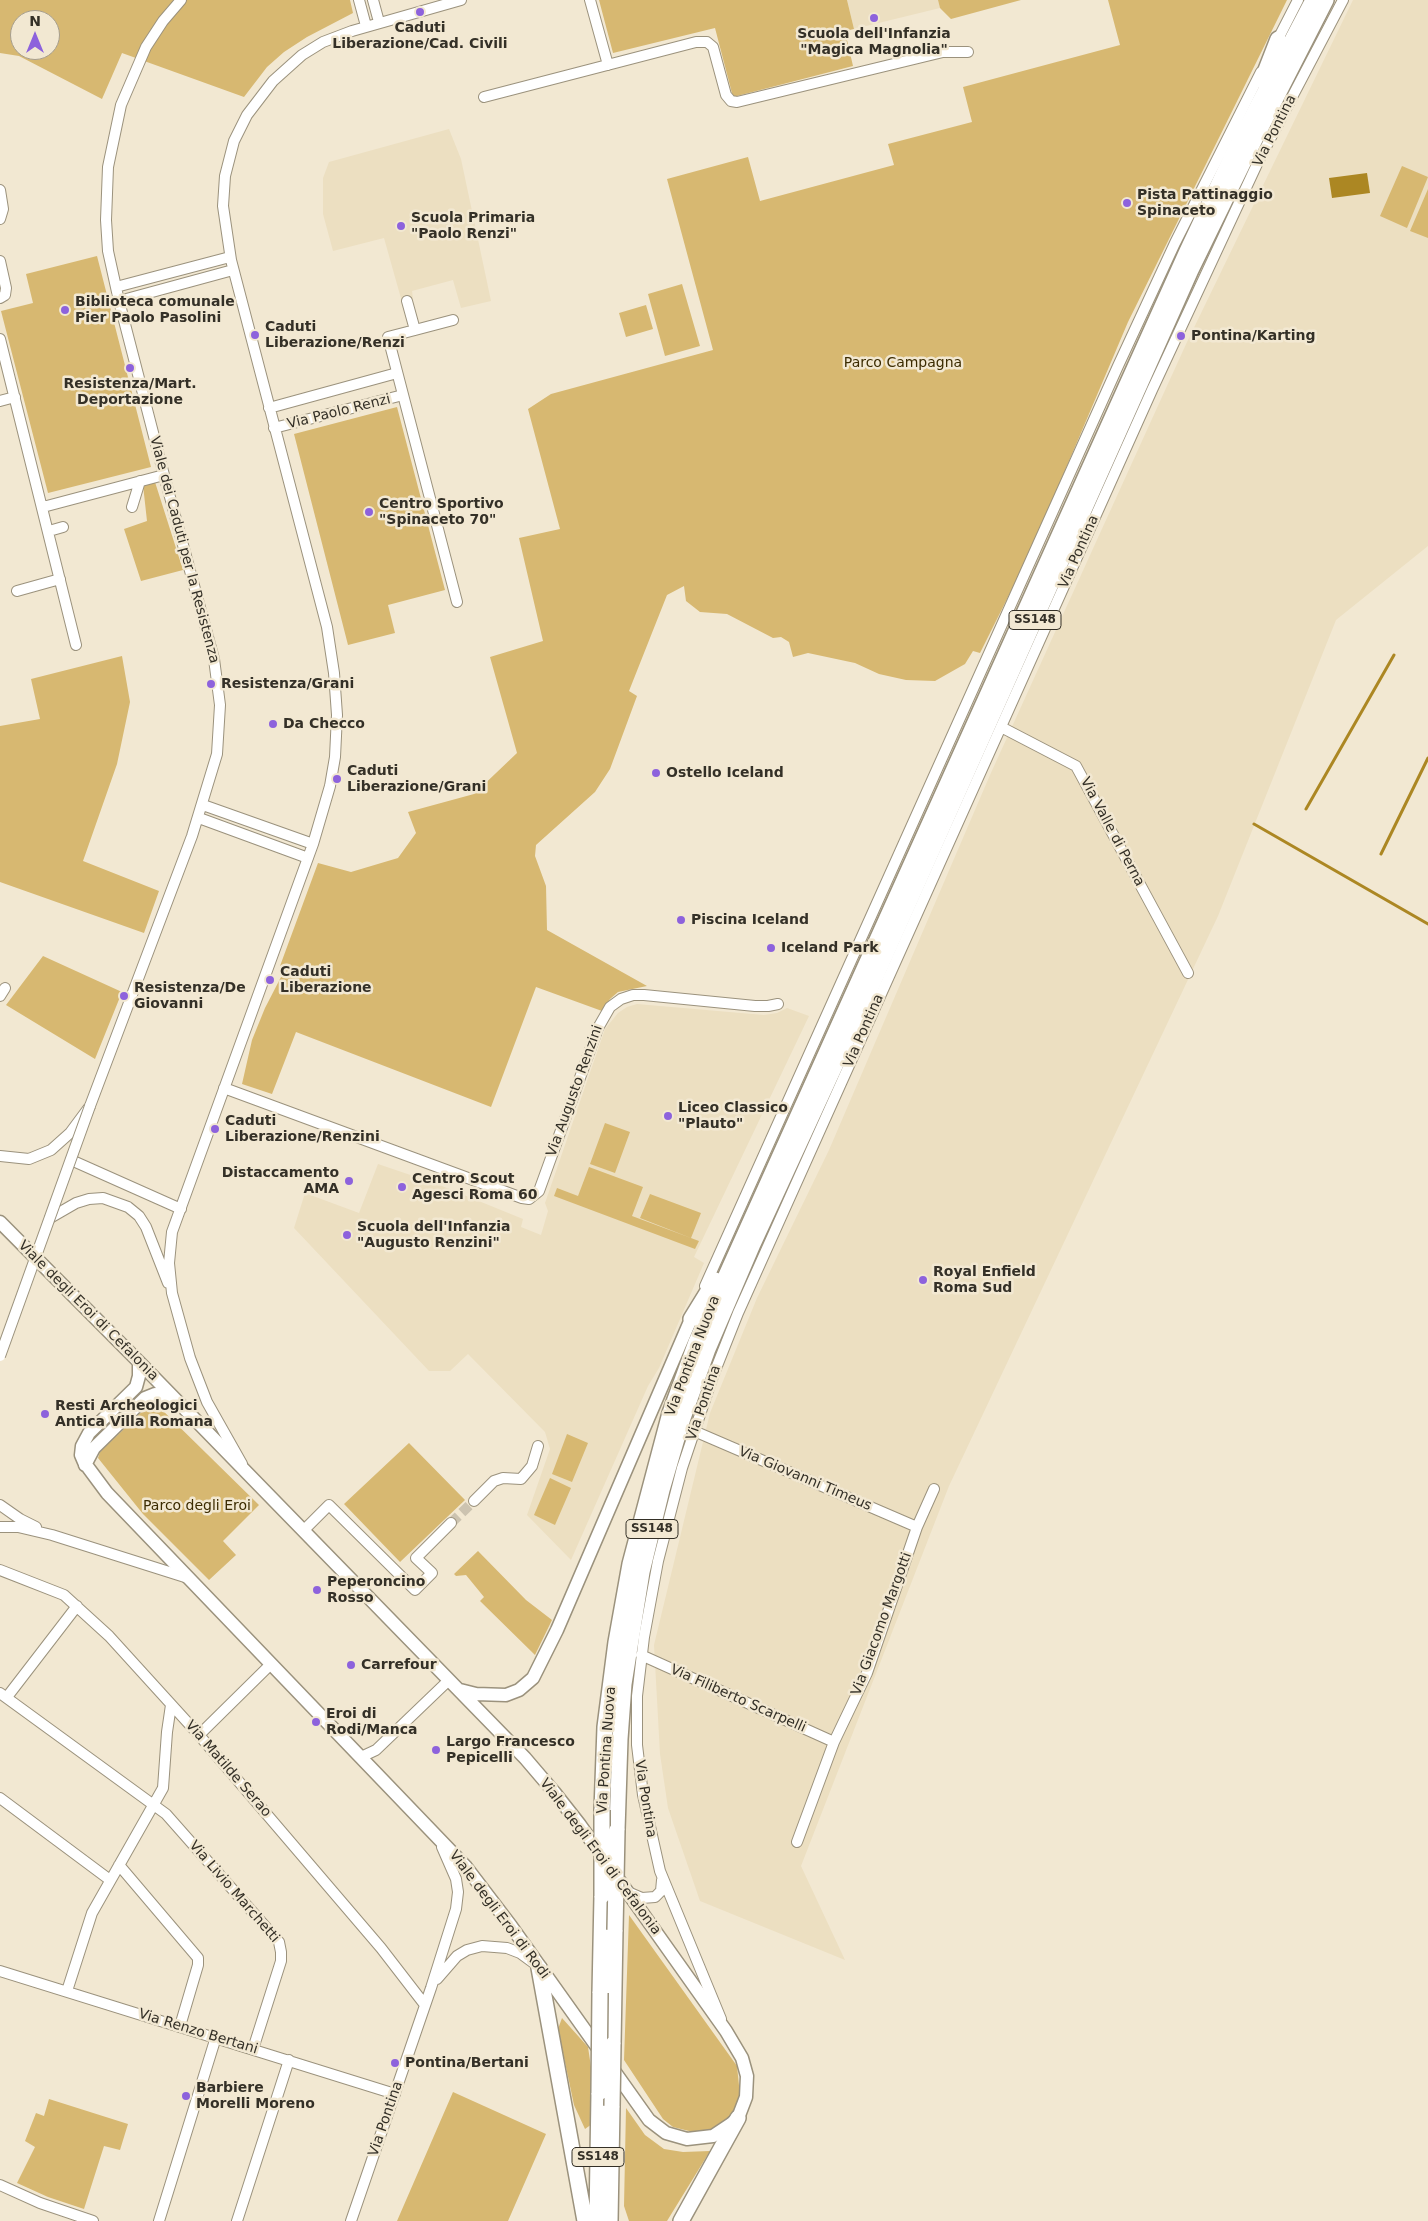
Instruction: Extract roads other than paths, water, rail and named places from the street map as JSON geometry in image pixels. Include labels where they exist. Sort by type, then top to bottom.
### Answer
[{"type":"highway","name":"Via Pontina","points":[[747,1242],[1123,392],[1238,144],[1313,0]]},
{"type":"highway","name":"Via Pontina","points":[[747,1242],[869,992],[1191,270],[1326,0]]},
{"type":"highway","points":[[1238,144],[1278,39]]},
{"type":"highway","points":[[690,1319],[747,1242]]},
{"type":"highway","name":"Via Pontina Nuova","points":[[597,2221],[602,1810],[605,1727],[616,1642],[630,1564],[670,1413],[696,1342],[747,1242]]},
{"type":"highway","name":"Via Pontina Nuova","points":[[610,2221],[617,1830],[624,1684],[644,1563],[662,1490],[683,1418],[747,1242]]},
{"type":"highway","points":[[539,1968],[585,2221]]},
{"type":"highway","points":[[681,2221],[741,2112]]},
{"type":"main road","name":"Viale degli Eroi di Cefalonia","points":[[0,1222],[525,1758],[554,1792],[628,1892],[726,2031]]},
{"type":"main road","points":[[453,1684],[476,1694],[506,1695],[519,1690],[533,1678],[557,1630],[690,1319]]},
{"type":"main road","points":[[85,1465],[81,1455],[83,1443],[94,1428],[134,1389],[138,1380],[139,1362]]},
{"type":"main road","points":[[85,1465],[94,1448],[145,1398],[152,1395],[163,1395],[180,1404]]},
{"type":"main road","name":"Viale degli Eroi di Rodi","points":[[85,1465],[107,1494],[470,1872],[642,2112],[660,2130],[679,2138],[700,2138],[718,2133],[741,2112]]},
{"type":"main road","name":"Via Pontina","points":[[726,2031],[745,2067],[748,2083],[741,2112]]},
{"type":"street","name":"Viale dei Caduti per la Resistenza","points":[[0,1356],[90,1106],[199,818],[217,754],[220,719],[219,688],[205,621],[164,475],[119,301],[106,235],[108,173],[119,111],[138,62],[158,28],[181,0]]},
{"type":"street","points":[[359,0],[366,26]]},
{"type":"street","points":[[373,0],[379,22]]},
{"type":"street","points":[[172,1293],[169,1263],[172,1232],[313,844],[334,768],[337,725],[336,690],[327,627],[230,257],[224,218],[224,186],[230,155],[244,120],[267,89],[302,55],[331,38],[379,22],[462,0]]},
{"type":"street","points":[[590,0],[608,65]]},
{"type":"street","points":[[690,1319],[1130,340],[1213,164],[1298,0]]},
{"type":"street","name":"Via Pontina","points":[[726,2031],[660,1871],[648,1824],[639,1765],[636,1713],[641,1655],[665,1531],[694,1430],[738,1313],[1210,262],[1258,162],[1343,0]]},
{"type":"street","points":[[484,97],[694,42],[707,42],[713,47],[727,97],[731,101],[740,102],[943,52],[968,52]]},
{"type":"street","points":[[0,190],[3,209],[0,219]]},
{"type":"street","points":[[116,287],[230,257]]},
{"type":"street","points":[[0,261],[6,288],[5,295],[0,298]]},
{"type":"street","points":[[119,301],[233,270]]},
{"type":"street","points":[[407,301],[414,330]]},
{"type":"street","name":"Via Paolo Renzi","points":[[453,320],[388,337],[457,602]]},
{"type":"street","points":[[1,344],[76,645]]},
{"type":"street","name":"Via Paolo Renzi","points":[[269,408],[397,373]]},
{"type":"street","name":"Via Paolo Renzi","points":[[274,428],[403,395]]},
{"type":"street","points":[[0,401],[15,397]]},
{"type":"street","points":[[43,508],[164,475]]},
{"type":"street","points":[[132,507],[140,481]]},
{"type":"street","points":[[48,531],[63,527]]},
{"type":"street","points":[[18,591],[60,579]]},
{"type":"street","name":"Via Valle di Perna","points":[[1001,727],[1076,766],[1188,973]]},
{"type":"street","points":[[203,805],[313,844]]},
{"type":"street","points":[[199,818],[308,858]]},
{"type":"street","name":"Via Augusto Renzini","points":[[224,1088],[529,1199],[539,1191],[598,1028],[603,1017],[616,1003],[633,995],[644,995],[755,1006],[778,1004]]},
{"type":"street","points":[[0,1156],[29,1159],[51,1150],[70,1133],[90,1106]]},
{"type":"street","points":[[71,1160],[181,1209]]},
{"type":"street","points":[[50,1218],[76,1203],[103,1198],[128,1207],[139,1216],[146,1227],[172,1293],[190,1358],[207,1402],[248,1476]]},
{"type":"street","name":"Via Giovanni Timeus","points":[[694,1430],[917,1527]]},
{"type":"street","points":[[474,1501],[494,1481],[503,1478],[521,1479],[532,1466],[538,1446]]},
{"type":"street","name":"Via Giacomo Margotti","points":[[797,1842],[834,1742],[867,1673],[917,1527],[934,1489]]},
{"type":"street","points":[[0,1505],[20,1519],[52,1534]]},
{"type":"street","points":[[303,1531],[329,1505],[415,1590],[432,1573],[416,1558],[451,1524]]},
{"type":"street","points":[[0,1527],[18,1527],[52,1534],[188,1578]]},
{"type":"street","name":"Via Matilde Serao","points":[[0,1570],[58,1593],[77,1606],[109,1636],[199,1735],[426,2005]]},
{"type":"street","points":[[3,1695],[77,1606]]},
{"type":"street","name":"Via Filiberto Scarpelli","points":[[641,1655],[834,1742]]},
{"type":"street","points":[[199,1735],[270,1665]]},
{"type":"street","points":[[361,1757],[376,1750],[453,1684]]},
{"type":"street","name":"Via Livio Marchetti","points":[[3,1695],[170,1818],[280,1945],[281,1961],[253,2049]]},
{"type":"street","points":[[66,1990],[88,1922],[165,1782],[167,1732],[171,1705]]},
{"type":"street","points":[[0,1798],[110,1880]]},
{"type":"street","name":"Via Pontina","points":[[351,2221],[432,1988],[456,1909],[458,1892],[452,1865],[436,1835]]},
{"type":"street","points":[[119,1865],[198,1958],[198,1966],[180,2026]]},
{"type":"street","points":[[628,1892],[642,1898],[658,1896],[662,1886],[660,1871]]},
{"type":"street","name":"Via Pontina","points":[[432,1988],[454,1958],[467,1950],[482,1946],[494,1945],[515,1950],[527,1957],[539,1968]]},
{"type":"street","name":"Via Renzo Bertani","points":[[0,1971],[395,2094]]},
{"type":"street","points":[[159,2221],[216,2037]]},
{"type":"street","points":[[238,2221],[289,2060]]},
{"type":"street","points":[[0,2185],[40,2203],[93,2221]]},
{"type":"waterway","points":[[1306,809],[1394,655]]},
{"type":"waterway","points":[[1381,854],[1428,758]]},
{"type":"waterway","points":[[1254,824],[1428,924]]},
{"type":"tunnel","points":[[451,1523],[474,1501]]},
{"type":"place","name":"Caduti Liberazione/Cad. Civili","points":[[420,12]]},
{"type":"place","name":"Scuola dell'Infanzia \"Magica Magnolia\"","points":[[874,18]]},
{"type":"place","name":"Pista Pattinaggio Spinaceto","points":[[1127,203]]},
{"type":"place","name":"Scuola Primaria \"Paolo Renzi\"","points":[[401,226]]},
{"type":"place","name":"Biblioteca comunale Pier Paolo Pasolini","points":[[65,310]]},
{"type":"place","name":"Caduti Liberazione/Renzi","points":[[255,335]]},
{"type":"place","name":"Pontina/Karting","points":[[1181,336]]},
{"type":"place","name":"Resistenza/Mart. Deportazione","points":[[130,368]]},
{"type":"place","name":"Centro Sportivo \"Spinaceto 70\"","points":[[369,512]]},
{"type":"place","name":"Resistenza/Grani","points":[[211,684]]},
{"type":"place","name":"Da Checco","points":[[273,724]]},
{"type":"place","name":"Ostello Iceland","points":[[656,773]]},
{"type":"place","name":"Caduti Liberazione/Grani","points":[[337,779]]},
{"type":"place","name":"Piscina Iceland","points":[[681,920]]},
{"type":"place","name":"Iceland Park","points":[[771,948]]},
{"type":"place","name":"Caduti Liberazione","points":[[270,980]]},
{"type":"place","name":"Resistenza/De Giovanni","points":[[124,996]]},
{"type":"place","name":"Liceo Classico \"Plauto\"","points":[[668,1116]]},
{"type":"place","name":"Caduti Liberazione/Renzini","points":[[215,1129]]},
{"type":"place","name":"Distaccamento AMA","points":[[349,1181]]},
{"type":"place","name":"Centro Scout Agesci Roma 60","points":[[402,1187]]},
{"type":"place","name":"Scuola dell'Infanzia \"Augusto Renzini\"","points":[[347,1235]]},
{"type":"place","name":"Royal Enfield Roma Sud","points":[[923,1280]]},
{"type":"place","name":"Resti Archeologici Antica Villa Romana","points":[[45,1414]]},
{"type":"place","name":"Peperoncino Rosso","points":[[317,1590]]},
{"type":"place","name":"Carrefour","points":[[351,1665]]},
{"type":"place","name":"Eroi di Rodi/Manca","points":[[316,1722]]},
{"type":"place","name":"Largo Francesco Pepicelli","points":[[436,1750]]},
{"type":"place","name":"Pontina/Bertani","points":[[395,2063]]},
{"type":"place","name":"Barbiere Morelli Moreno","points":[[186,2096]]},
{"type":"park label","name":"Parco Campagna","points":[[903,363]]},
{"type":"park label","name":"Parco degli Eroi","points":[[197,1506]]}]
